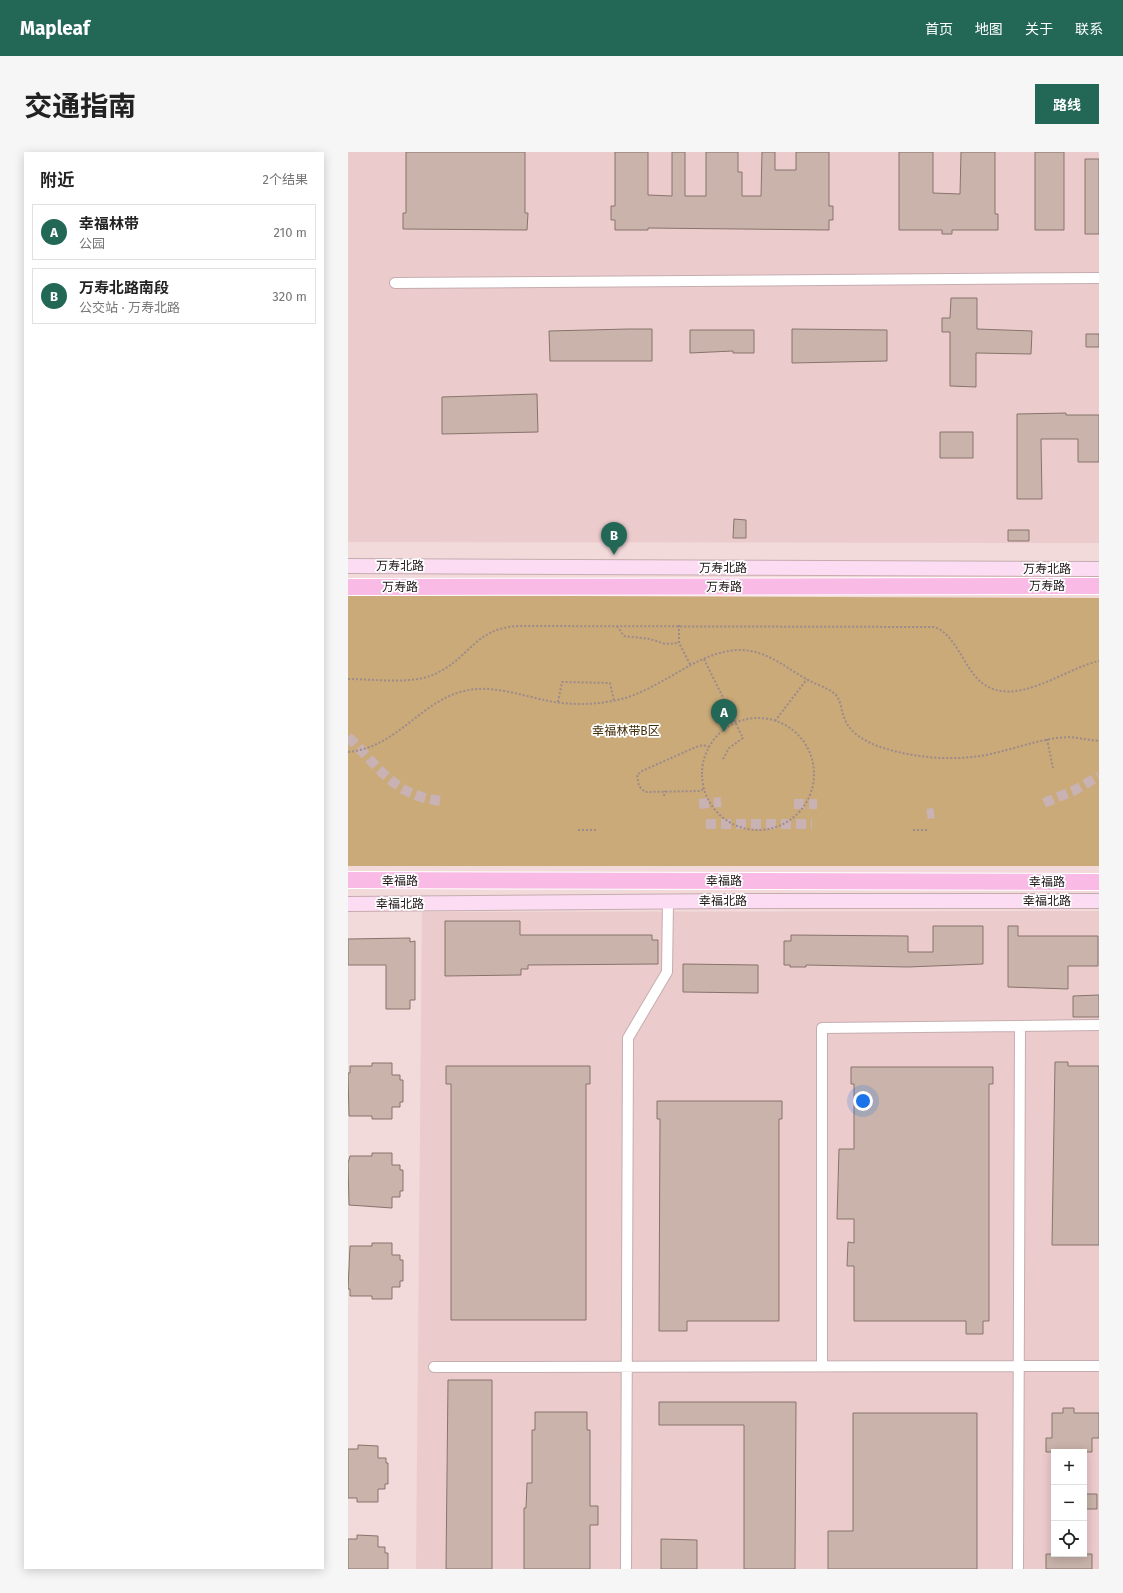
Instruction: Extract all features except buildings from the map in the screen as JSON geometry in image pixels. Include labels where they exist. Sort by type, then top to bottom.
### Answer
[{"type":"main road","name":"万寿北路","points":[[348,566],[1099,569]]},
{"type":"main road","name":"万寿路","points":[[348,587],[1099,586]]},
{"type":"main road","name":"幸福路","points":[[348,880],[1099,882]]},
{"type":"main road","name":"幸福北路","points":[[348,904],[668,901],[1099,901]]},
{"type":"street","points":[[395,283],[1099,278]]},
{"type":"street","points":[[626,1569],[628,1038],[667,972],[668,901]]},
{"type":"street","points":[[822,1366],[822,1028],[1099,1025]]},
{"type":"street","points":[[1018,1569],[1020,1026]]},
{"type":"street","points":[[434,1367],[1099,1366]]},
{"type":"path","points":[[616,625],[624,636],[650,639],[665,644],[679,643]]},
{"type":"path","points":[[679,625],[679,643],[691,666]]},
{"type":"path","points":[[348,679],[415,679],[430,676],[456,662],[482,636],[507,626],[679,625],[934,627],[945,633],[975,677],[992,688],[1001,690],[1021,690],[1038,686],[1078,667],[1099,661]]},
{"type":"path","points":[[348,752],[365,749],[387,740],[436,704],[466,690],[491,690],[558,702],[614,701],[639,694],[704,659],[730,651],[759,653],[778,661],[836,695],[846,722],[855,733],[874,744],[908,754],[967,758],[981,756],[1047,739],[1070,737],[1099,741]]},
{"type":"path","points":[[704,659],[742,738],[729,748],[723,759]]},
{"type":"path","points":[[775,721],[807,679]]},
{"type":"path","points":[[558,702],[562,682],[610,683],[614,701]]},
{"type":"path","points":[[750,718],[769,719],[775,721],[787,726],[802,739],[811,756],[814,775],[811,793],[802,809],[789,821],[773,829],[755,831],[738,827],[718,814],[710,805],[703,789],[702,771],[706,752],[716,736],[736,723],[750,718]]},
{"type":"path","points":[[1047,739],[1053,768]]},
{"type":"path","points":[[703,789],[700,791],[665,792],[642,790],[637,781],[637,775],[642,771],[696,747],[703,745],[709,747]]},
{"type":"path","points":[[664,796],[665,792]]},
{"type":"path","points":[[578,830],[598,830]]},
{"type":"path","points":[[913,830],[928,830]]},
{"type":"shaded area","points":[[348,152],[1099,152],[1099,543],[348,542]]},
{"type":"shaded area","points":[[1099,911],[1099,1569],[416,1569],[422,912]]},
{"type":"green space","name":"幸福林带B区","points":[[348,595],[1099,598],[1099,866],[348,866]]},
{"type":"tunnel","points":[[348,737],[379,769],[399,786],[411,793],[425,798],[442,801]]},
{"type":"tunnel","points":[[1044,803],[1075,790],[1099,776]]},
{"type":"tunnel","points":[[699,804],[721,802]]},
{"type":"tunnel","points":[[794,804],[817,804]]},
{"type":"tunnel","points":[[927,814],[934,813]]},
{"type":"tunnel","points":[[706,824],[812,824]]},
{"type":"place","name":"万寿北路南段","points":[[614,555]]},
{"type":"place","name":"幸福林带","points":[[724,732]]}]
